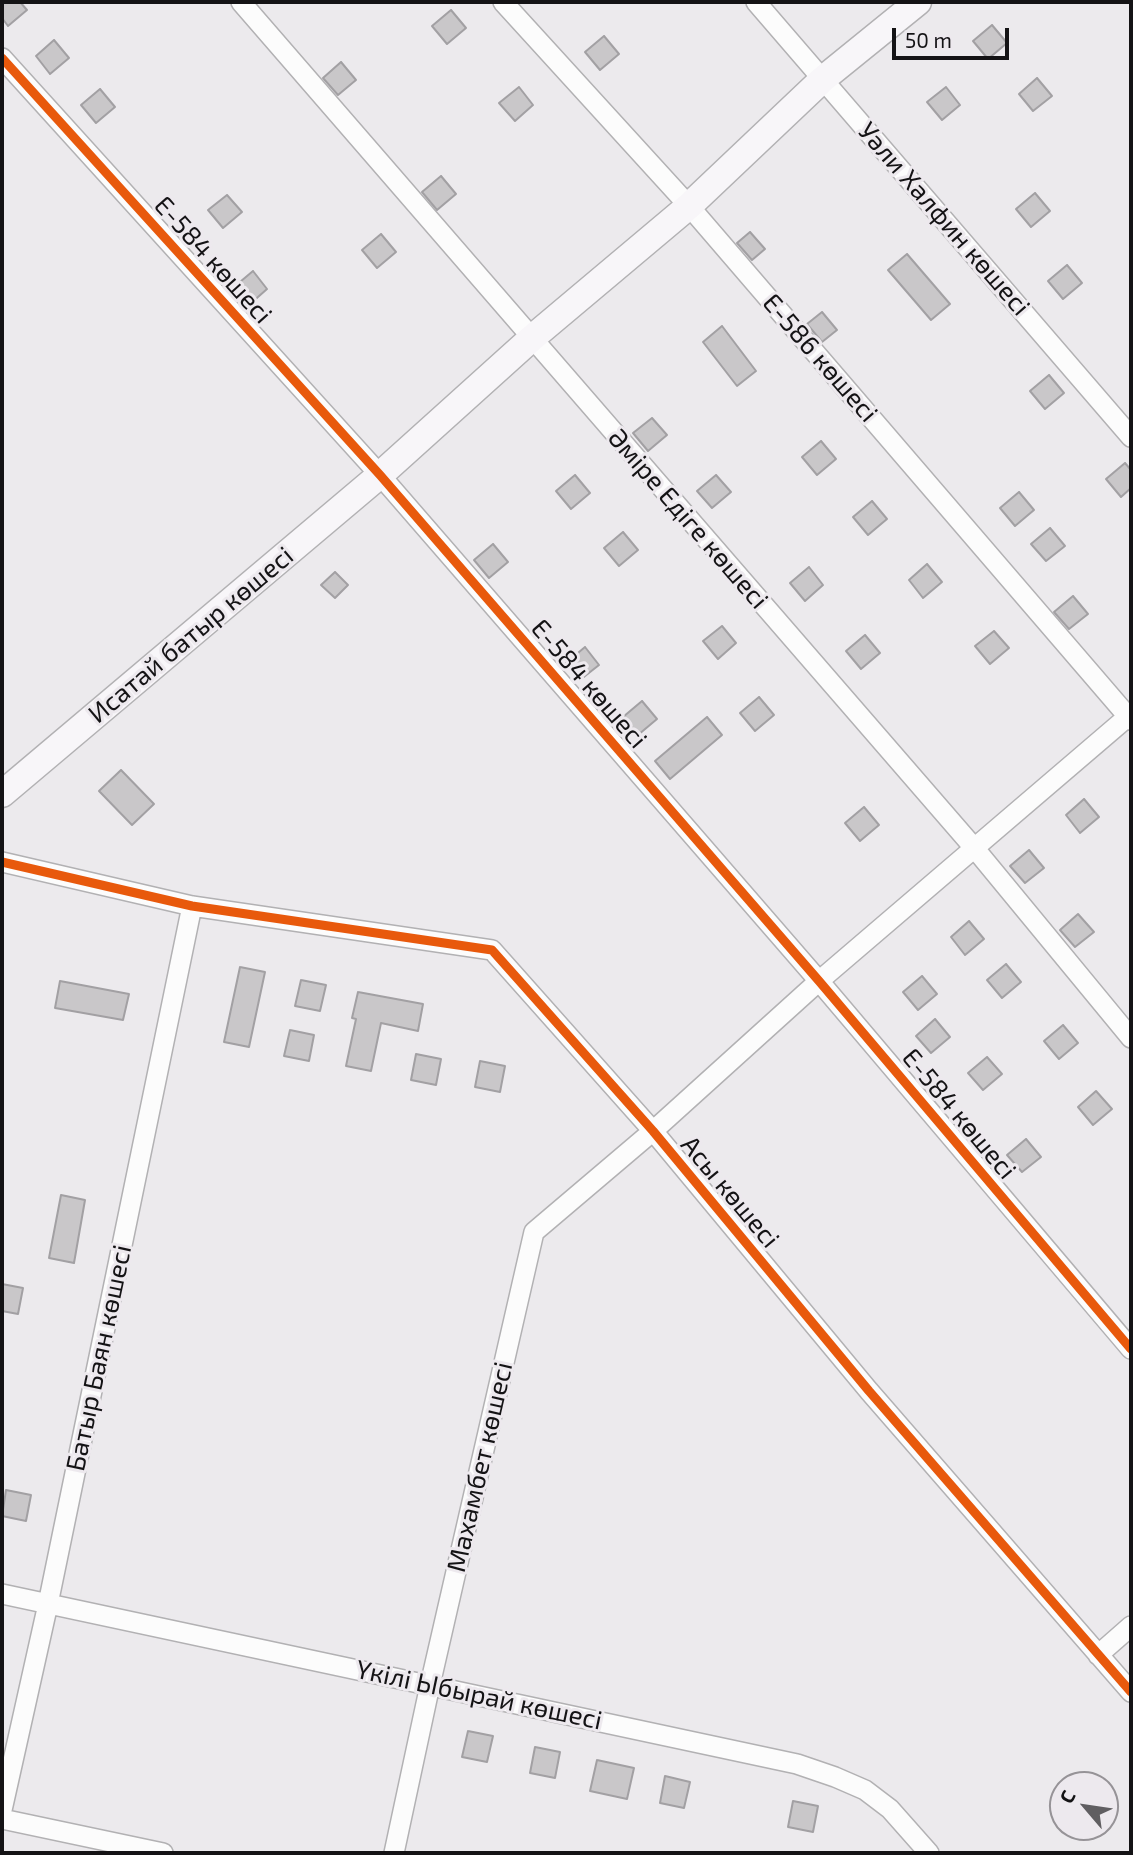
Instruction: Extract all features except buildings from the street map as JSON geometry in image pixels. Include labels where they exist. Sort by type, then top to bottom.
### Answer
[{"type":"street","name":"Әміре Едіге көшесі","points":[[241,2],[976,850],[1131,1038]]},
{"type":"street","name":"Е-586 көшесі","points":[[503,2],[689,206],[1130,717]]},
{"type":"street","name":"Уәли Халфин көшесі","points":[[756,2],[1131,437]]},
{"type":"street","name":"Исатай батыр көшесі","points":[[2,794],[380,475],[532,338],[689,206],[823,79],[918,2]]},
{"type":"street","name":"Е-584 көшесі","points":[[2,58],[380,475],[819,981],[1131,1349]]},
{"type":"street","name":"Махамбет көшесі","points":[[394,1853],[534,1232],[653,1131],[819,981],[1130,717]]},
{"type":"street","name":"Асы көшесі","points":[[2,862],[192,905],[492,950],[653,1131],[869,1391],[1131,1692]]},
{"type":"street","name":"Батыр Баян көшесі","points":[[2,1810],[48,1604],[192,905]]},
{"type":"street","name":"Үкілі Ыбырай көшесі","points":[[2,1594],[797,1764],[865,1790],[890,1809],[929,1853]]},
{"type":"street","points":[[1098,1655],[1131,1626]]},
{"type":"street","points":[[2,1819],[163,1853]]},
{"type":"cycle path","points":[[2,58],[380,475],[819,981],[1131,1349]]},
{"type":"cycle path","points":[[2,862],[192,906],[492,950],[653,1131],[869,1391],[1131,1692]]}]
